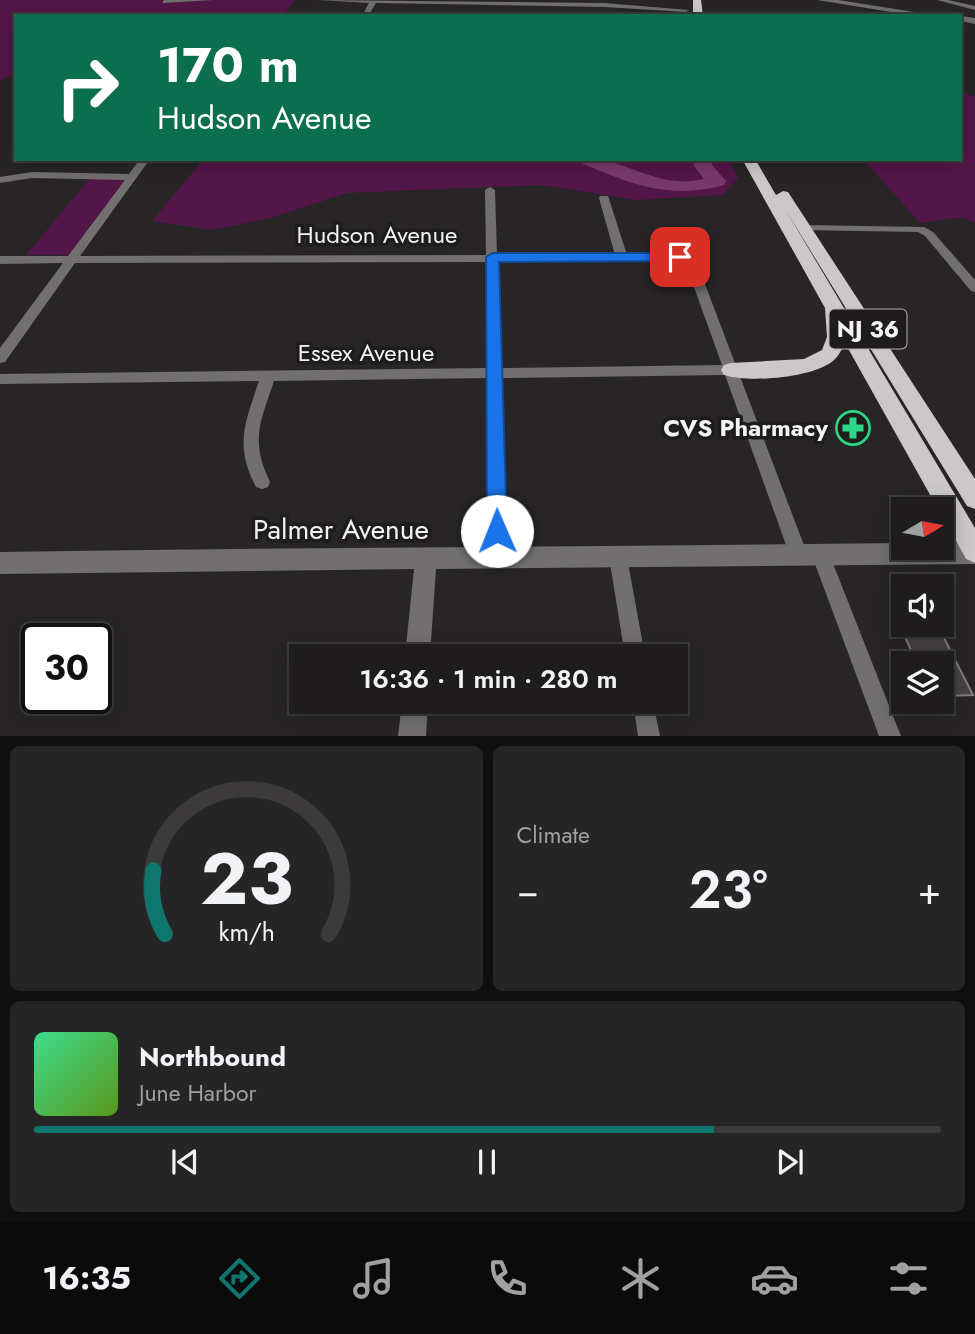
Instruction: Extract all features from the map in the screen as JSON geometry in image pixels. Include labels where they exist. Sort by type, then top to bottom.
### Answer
[{"type":"highway","name":"NJ 36","points":[[749,161],[975,552]]},
{"type":"highway","name":"NJ 36","points":[[763,161],[975,499]]},
{"type":"highway","points":[[732,370],[796,368],[823,359],[832,351],[836,341],[830,300]]},
{"type":"street","points":[[164,2],[211,0]]},
{"type":"street","points":[[321,0],[686,8]]},
{"type":"street","points":[[821,0],[922,14]]},
{"type":"street","points":[[940,0],[975,8]]},
{"type":"street","points":[[611,14],[613,5]]},
{"type":"street","points":[[0,358],[144,161]]},
{"type":"street","points":[[0,180],[32,175],[132,177]]},
{"type":"street","points":[[490,190],[498,558]]},
{"type":"street","points":[[604,198],[622,257]]},
{"type":"street","points":[[804,228],[920,229],[935,240],[975,288]]},
{"type":"street","name":"Hudson Avenue","points":[[0,260],[493,257],[680,257],[689,260],[810,556],[890,736]]},
{"type":"street","name":"Essex Avenue","points":[[0,379],[732,370]]},
{"type":"street","points":[[262,482],[250,460],[249,440],[268,377]]},
{"type":"street","name":"Palmer Avenue","points":[[0,562],[810,556],[975,552]]},
{"type":"street","points":[[618,557],[633,644]]},
{"type":"street","points":[[419,644],[426,558]]},
{"type":"street","points":[[412,736],[414,714]]},
{"type":"street","points":[[645,714],[649,736]]},
{"type":"shaded area","points":[[0,0],[295,0],[284,14],[14,14],[14,75],[0,80]]},
{"type":"shaded area","points":[[962,93],[975,96],[975,223],[963,217],[920,223],[865,161],[962,161]]},
{"type":"shaded area","points":[[202,161],[729,161],[738,178],[723,195],[636,200],[542,185],[347,193],[271,218],[212,230],[152,221]]},
{"type":"shaded area","points":[[91,177],[130,177],[75,255],[26,255]]},
{"type":"building","points":[[905,637],[944,637],[951,651],[911,651]]},
{"type":"building","points":[[954,658],[973,695],[954,696]]},
{"type":"waterway","points":[[592,161],[650,182],[684,187],[717,181],[703,166],[702,161]]},
{"type":"place","name":"CVS Pharmacy","points":[[853,428]]},
{"type":"route","points":[[497,531],[493,257],[680,257]]}]
